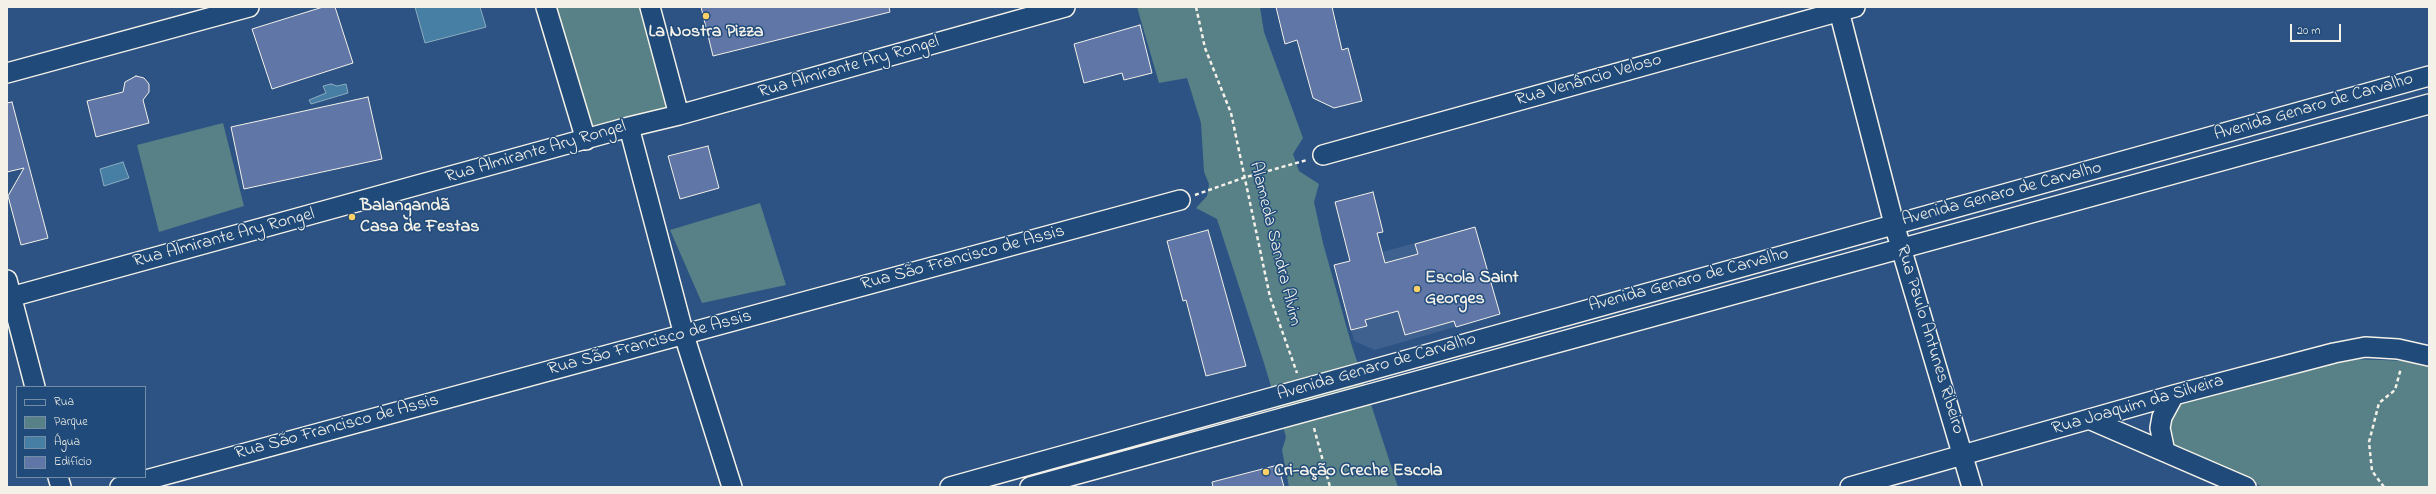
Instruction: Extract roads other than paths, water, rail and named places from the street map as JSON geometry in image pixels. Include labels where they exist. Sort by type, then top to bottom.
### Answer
[{"type":"street","points":[[7,73],[250,7]]},
{"type":"street","points":[[546,7],[586,140]]},
{"type":"street","points":[[650,7],[679,115]]},
{"type":"street","name":"Rua Almirante Ary Rongel","points":[[8,292],[679,115],[1065,7]]},
{"type":"street","name":"Rua Venâncio Veloso","points":[[1323,156],[1844,8]]},
{"type":"street","name":"Rua Paulo Antunes Ribeiro","points":[[1844,8],[1894,224],[1972,487]]},
{"type":"street","name":"Avenida Genaro de Carvalho","points":[[950,487],[2429,76]]},
{"type":"street","name":"Avenida Genaro de Carvalho","points":[[1030,487],[2429,104]]},
{"type":"street","points":[[629,127],[684,335],[732,487]]},
{"type":"street","name":"Rua São Francisco de Assis","points":[[120,487],[1180,200]]},
{"type":"street","points":[[8,292],[35,386]]},
{"type":"street","name":"Rua Joaquim da Silveira","points":[[1850,487],[2091,420],[2174,395],[2334,353],[2365,347],[2398,349],[2429,356]]},
{"type":"street","points":[[1357,373],[1353,378],[1355,388],[1360,394],[1366,395]]},
{"type":"street","points":[[2165,452],[2160,428],[2162,417],[2174,395]]},
{"type":"street","points":[[1268,398],[1276,400],[1280,408],[1278,417],[1274,420]]},
{"type":"street","points":[[2091,420],[2246,487]]},
{"type":"water","points":[[415,7],[480,7],[486,27],[425,43]]},
{"type":"water","points":[[331,84],[337,86],[346,84],[348,93],[311,104],[309,100],[326,93],[323,86]]},
{"type":"water","points":[[123,162],[129,178],[104,186],[100,169]]},
{"type":"place","name":"La Nostra Pizza","points":[[706,16]]},
{"type":"place","name":"Balangandã Casa de Festas","points":[[352,217]]},
{"type":"place","name":"Escola Saint Georges","points":[[1417,289]]},
{"type":"place","name":"Cri-ação Creche Escola","points":[[1266,472]]}]
